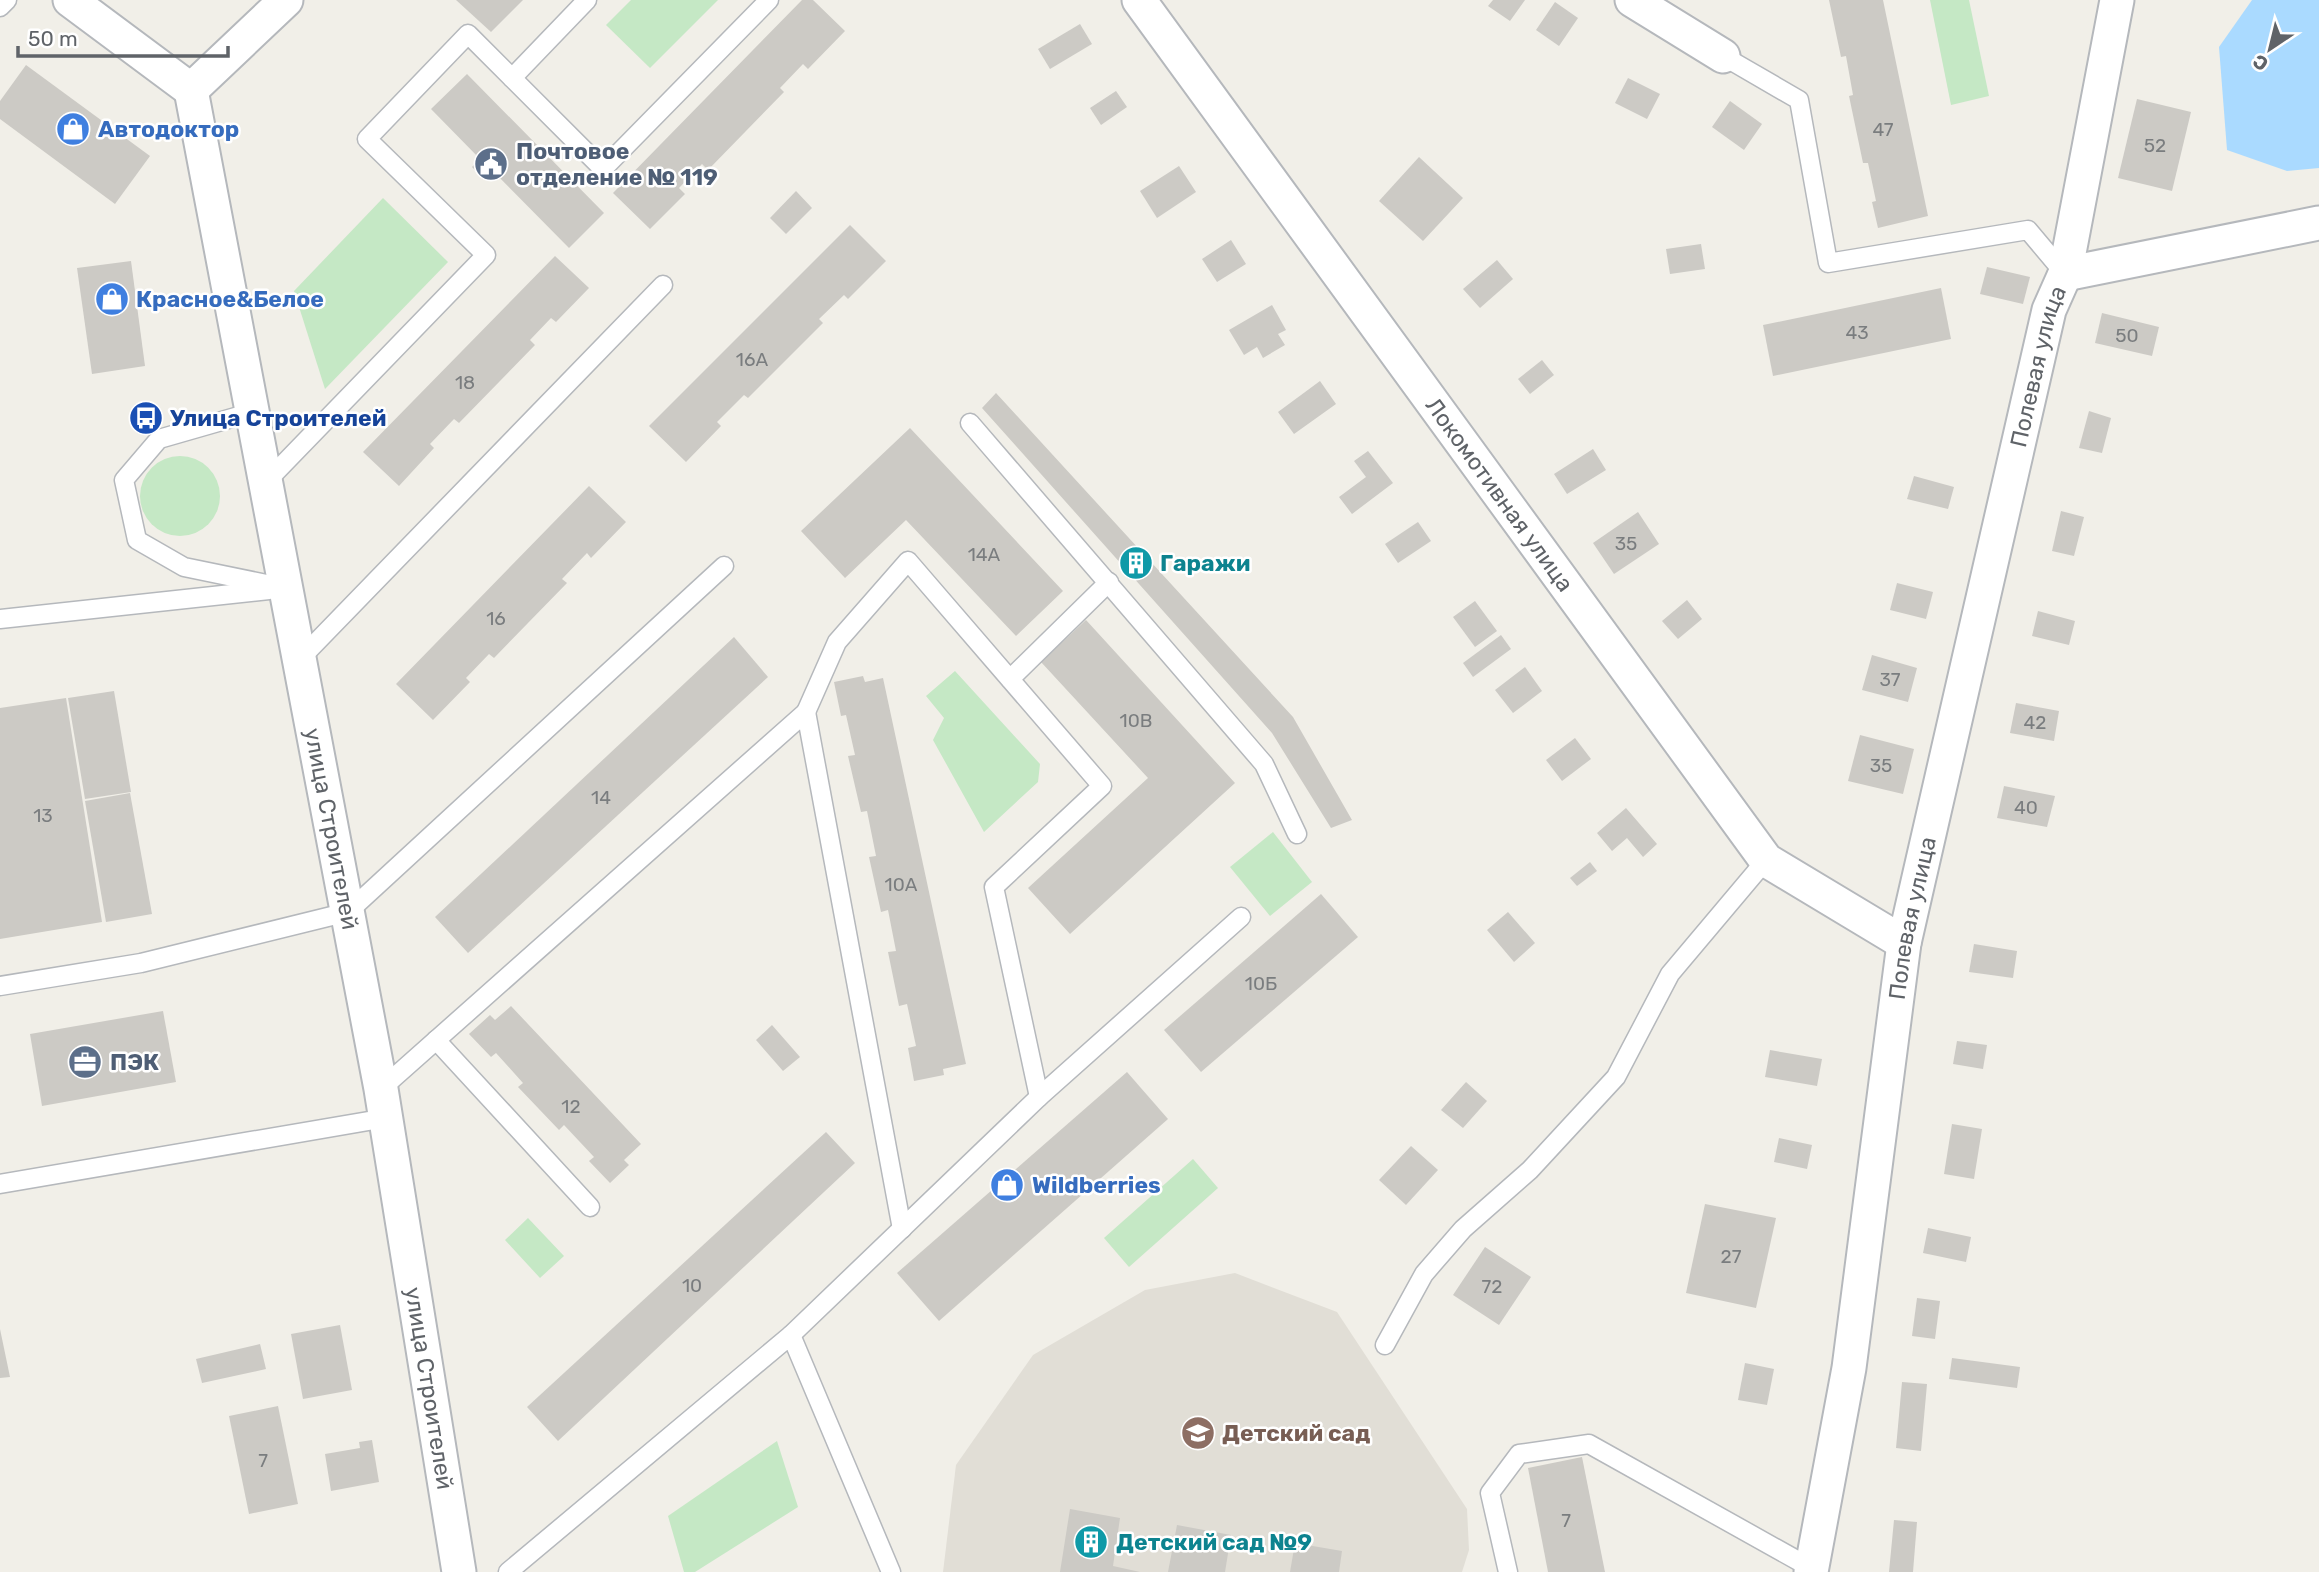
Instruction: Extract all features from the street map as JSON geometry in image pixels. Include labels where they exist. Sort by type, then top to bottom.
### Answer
[{"type":"street","points":[[70,0],[191,90],[286,0]]},
{"type":"street","name":"Локомотивная улица","points":[[1139,0],[1766,860],[1903,943]]},
{"type":"street","points":[[1632,0],[1723,56]]},
{"type":"street","name":"Полевая улица","points":[[1811,1570],[1849,1368],[1903,943],[2049,310],[2065,274],[2117,0]]},
{"type":"street","name":"улица Строителей","points":[[191,90],[384,1104],[459,1572]]},
{"type":"street","points":[[2065,274],[2319,223]]},
{"type":"lane","points":[[0,7],[7,0]]},
{"type":"lane","points":[[512,78],[587,0]]},
{"type":"lane","points":[[266,482],[486,255],[367,139],[468,34],[603,169],[769,0]]},
{"type":"lane","points":[[1723,56],[1799,100],[1828,263],[2028,230],[2065,274]]},
{"type":"lane","points":[[300,659],[663,285]]},
{"type":"lane","points":[[253,412],[159,439],[124,480],[137,540],[184,567],[286,588]]},
{"type":"lane","points":[[970,423],[1264,764],[1297,834]]},
{"type":"lane","points":[[0,1184],[384,1104],[436,1040],[806,712],[836,642],[908,561],[1102,786],[994,887],[1039,1097]]},
{"type":"lane","points":[[0,986],[141,963],[348,912],[724,566]]},
{"type":"lane","points":[[1010,679],[1109,582]]},
{"type":"lane","points":[[0,619],[286,588]]},
{"type":"lane","points":[[806,712],[902,1229]]},
{"type":"lane","points":[[1385,1345],[1424,1274],[1463,1229],[1530,1170],[1616,1077],[1670,974],[1766,860]]},
{"type":"lane","points":[[508,1572],[791,1335],[1039,1097],[1241,917]]},
{"type":"lane","points":[[436,1040],[590,1207]]},
{"type":"lane","points":[[791,1335],[891,1572]]},
{"type":"lane","points":[[1508,1572],[1490,1493],[1520,1454],[1589,1444],[1811,1570]]},
{"type":"shaded area","name":"Детский сад","points":[[1235,1273],[1337,1312],[1467,1509],[1469,1550],[1462,1572],[943,1572],[956,1465],[1033,1355],[1145,1290]]},
{"type":"green space","points":[[631,0],[718,0],[650,68],[606,25]]},
{"type":"green space","points":[[1930,0],[1969,0],[1989,96],[1951,105]]},
{"type":"green space","points":[[383,198],[448,262],[325,389],[294,291]]},
{"type":"green space","points":[[172,456],[188,456],[202,462],[214,474],[220,488],[220,504],[214,518],[202,530],[188,536],[172,536],[158,530],[146,518],[140,504],[140,488],[146,474],[158,462]]},
{"type":"green space","points":[[955,671],[1040,764],[1038,782],[984,832],[933,740],[944,718],[926,696]]},
{"type":"green space","points":[[1273,832],[1312,882],[1270,916],[1230,867]]},
{"type":"green space","points":[[1193,1159],[1218,1188],[1129,1267],[1104,1238]]},
{"type":"green space","points":[[528,1218],[564,1256],[540,1278],[505,1240]]},
{"type":"green space","points":[[777,1441],[798,1507],[695,1572],[684,1572],[668,1516]]},
{"type":"water","points":[[2252,0],[2319,0],[2319,168],[2287,171],[2227,150],[2219,47]]},
{"type":"building","points":[[456,0],[523,0],[491,32]]},
{"type":"building","points":[[802,0],[813,0],[845,31],[808,69],[803,64],[780,88],[784,92],[708,170],[702,164],[679,188],[685,194],[650,229],[613,193]]},
{"type":"building","points":[[1493,0],[1525,0],[1510,21],[1488,6]]},
{"type":"building","points":[[1829,0],[1883,0],[1928,216],[1878,228],[1872,202],[1876,201],[1868,163],[1863,163],[1849,96],[1853,95],[1846,56],[1841,57]]},
{"type":"building","points":[[1555,2],[1578,18],[1559,46],[1536,30]]},
{"type":"building","points":[[1080,24],[1092,44],[1050,69],[1038,49]]},
{"type":"building","points":[[26,65],[150,156],[115,204],[0,119],[0,101]]},
{"type":"building","points":[[467,74],[604,213],[569,248],[489,167],[480,175],[472,167],[480,159],[431,109]]},
{"type":"building","points":[[1628,78],[1660,94],[1647,119],[1615,103]]},
{"type":"building","points":[[1116,91],[1127,107],[1101,125],[1090,108]]},
{"type":"building","points":[[2137,99],[2191,112],[2172,191],[2118,178]]},
{"type":"building","points":[[1730,101],[1762,124],[1744,150],[1712,127]]},
{"type":"building","points":[[1419,157],[1463,198],[1423,241],[1379,201]]},
{"type":"building","points":[[1179,166],[1196,192],[1157,218],[1140,191]]},
{"type":"building","points":[[796,191],[812,208],[786,234],[770,218]]},
{"type":"building","points":[[850,225],[886,261],[848,299],[844,295],[819,319],[823,323],[748,398],[744,395],[717,422],[721,426],[686,462],[649,426]]},
{"type":"building","points":[[1231,240],[1246,264],[1217,282],[1202,259]]},
{"type":"building","points":[[1701,244],[1705,269],[1670,274],[1666,249]]},
{"type":"building","points":[[555,256],[589,288],[556,322],[551,318],[530,340],[535,345],[459,423],[454,419],[430,444],[434,448],[399,486],[363,452]]},
{"type":"building","points":[[1497,260],[1513,279],[1480,308],[1463,289]]},
{"type":"building","points":[[131,261],[145,366],[92,374],[77,268]]},
{"type":"building","points":[[1987,267],[2030,277],[2023,304],[1980,294]]},
{"type":"building","points":[[1941,288],[1951,339],[1773,376],[1763,325]]},
{"type":"building","points":[[1272,305],[1286,330],[1278,334],[1285,345],[1263,358],[1257,347],[1244,355],[1229,330]]},
{"type":"building","points":[[2102,313],[2159,327],[2152,356],[2095,343]]},
{"type":"building","points":[[1542,360],[1554,375],[1530,394],[1518,379]]},
{"type":"building","points":[[1320,381],[1336,404],[1294,434],[1278,412]]},
{"type":"building","name":"Гаражи","points":[[996,393],[1293,717],[1352,820],[1331,828],[1272,733],[982,408]]},
{"type":"building","points":[[2089,411],[2111,418],[2102,453],[2079,448]]},
{"type":"building","points":[[910,428],[1063,591],[1016,636],[906,520],[845,578],[801,531]]},
{"type":"building","points":[[1593,449],[1606,470],[1567,494],[1554,474]]},
{"type":"building","points":[[1368,451],[1393,483],[1352,514],[1339,497],[1366,477],[1354,461]]},
{"type":"building","points":[[1914,476],[1954,487],[1948,509],[1907,499]]},
{"type":"building","points":[[589,486],[626,522],[591,558],[587,553],[562,579],[567,583],[494,658],[489,654],[466,678],[470,682],[433,720],[396,684]]},
{"type":"building","points":[[2061,511],[2084,517],[2074,556],[2052,551]]},
{"type":"building","points":[[1638,512],[1659,544],[1614,574],[1593,543]]},
{"type":"building","points":[[1418,522],[1431,541],[1398,563],[1385,544]]},
{"type":"building","points":[[1897,583],[1933,592],[1926,619],[1890,610]]},
{"type":"building","points":[[1687,600],[1702,619],[1678,639],[1662,621]]},
{"type":"building","points":[[1475,601],[1497,631],[1475,647],[1453,617]]},
{"type":"building","points":[[2038,611],[2075,621],[2069,645],[2032,636]]},
{"type":"building","points":[[1086,620],[1235,783],[1070,934],[1028,888],[1148,778],[1041,662]]},
{"type":"building","points":[[1501,635],[1511,649],[1473,677],[1463,663]]},
{"type":"building","points":[[734,637],[768,677],[468,953],[435,917]]},
{"type":"building","points":[[1872,655],[1917,668],[1908,702],[1862,690]]},
{"type":"building","points":[[1525,667],[1542,691],[1513,713],[1495,690]]},
{"type":"building","points":[[863,676],[865,682],[883,678],[966,1064],[943,1069],[944,1075],[914,1081],[908,1048],[916,1046],[907,1004],[899,1006],[888,952],[896,951],[888,910],[881,912],[869,857],[876,856],[867,811],[861,812],[848,756],[855,755],[846,715],[841,716],[834,682]]},
{"type":"building","points":[[114,691],[131,792],[85,799],[68,698]]},
{"type":"building","points":[[66,698],[102,922],[0,939],[0,708]]},
{"type":"building","points":[[2016,703],[2059,711],[2054,741],[2010,733]]},
{"type":"building","points":[[1860,735],[1914,749],[1903,794],[1848,781]]},
{"type":"building","points":[[1575,738],[1591,759],[1562,781],[1546,760]]},
{"type":"building","points":[[2004,786],[2055,796],[2047,827],[1997,818]]},
{"type":"building","points":[[130,793],[152,914],[106,922],[85,801]]},
{"type":"building","points":[[1626,808],[1657,844],[1643,857],[1627,838],[1612,851],[1597,833]]},
{"type":"building","points":[[1590,862],[1597,871],[1577,886],[1570,878]]},
{"type":"building","points":[[1321,894],[1358,937],[1201,1072],[1164,1030]]},
{"type":"building","points":[[1508,912],[1535,943],[1514,962],[1487,930]]},
{"type":"building","points":[[1974,944],[2017,951],[2013,978],[1969,972]]},
{"type":"building","points":[[511,1006],[641,1144],[624,1160],[629,1165],[610,1183],[589,1161],[594,1157],[564,1125],[559,1130],[518,1087],[523,1083],[496,1053],[491,1057],[469,1034],[490,1015],[495,1020]]},
{"type":"building","points":[[163,1011],[176,1082],[42,1106],[30,1034]]},
{"type":"building","points":[[772,1025],[800,1057],[783,1071],[756,1040]]},
{"type":"building","points":[[1957,1041],[1987,1045],[1983,1069],[1953,1064]]},
{"type":"building","points":[[1770,1050],[1822,1059],[1817,1086],[1765,1077]]},
{"type":"building","points":[[1127,1072],[1168,1119],[939,1321],[897,1273]]},
{"type":"building","points":[[1466,1082],[1487,1101],[1463,1128],[1441,1110]]},
{"type":"building","points":[[1952,1124],[1982,1129],[1974,1179],[1944,1174]]},
{"type":"building","points":[[826,1132],[855,1163],[558,1441],[527,1407]]},
{"type":"building","points":[[1779,1138],[1812,1145],[1807,1169],[1774,1162]]},
{"type":"building","points":[[1411,1146],[1438,1170],[1406,1205],[1379,1180]]},
{"type":"building","points":[[1705,1204],[1776,1218],[1756,1308],[1686,1293]]},
{"type":"building","points":[[1928,1228],[1971,1237],[1966,1262],[1923,1253]]},
{"type":"building","points":[[1485,1247],[1531,1277],[1499,1325],[1453,1295]]},
{"type":"building","points":[[1917,1298],[1940,1301],[1935,1339],[1912,1336]]},
{"type":"building","points":[[340,1325],[352,1390],[303,1399],[291,1334]]},
{"type":"building","points":[[0,1329],[10,1377],[0,1378]]},
{"type":"building","points":[[260,1344],[266,1369],[202,1383],[196,1359]]},
{"type":"building","points":[[1952,1358],[2020,1367],[2017,1388],[1949,1379]]},
{"type":"building","points":[[1745,1363],[1774,1369],[1767,1405],[1738,1400]]},
{"type":"building","points":[[1902,1382],[1927,1384],[1921,1451],[1896,1448]]},
{"type":"building","points":[[278,1406],[298,1504],[249,1514],[229,1416]]},
{"type":"building","points":[[372,1440],[379,1482],[331,1491],[325,1454],[360,1448],[359,1442]]},
{"type":"building","points":[[1582,1457],[1605,1572],[1548,1572],[1528,1468]]},
{"type":"building","name":"Детский сад №9","points":[[1070,1509],[1120,1518],[1113,1566],[1140,1572],[1060,1572]]},
{"type":"building","points":[[1894,1520],[1917,1522],[1913,1572],[1889,1572]]},
{"type":"building","name":"Детский сад №9","points":[[1177,1525],[1231,1535],[1225,1572],[1168,1572]]},
{"type":"building","name":"Детский сад №9","points":[[1295,1543],[1342,1551],[1339,1572],[1290,1572]]},
{"type":"place","name":"Автодоктор","points":[[73,129]]},
{"type":"place","name":"Почтовое отделение № 119","points":[[491,164]]},
{"type":"place","name":"Красное&Белое","points":[[112,299]]},
{"type":"place","name":"Улица Строителей","points":[[146,418]]},
{"type":"place","name":"Гаражи","points":[[1136,563]]},
{"type":"place","name":"ПЭК","points":[[85,1062]]},
{"type":"place","name":"Wildberries","points":[[1007,1185]]},
{"type":"place","name":"Детский сад","points":[[1198,1433]]},
{"type":"place","name":"Детский сад №9","points":[[1091,1542]]}]
